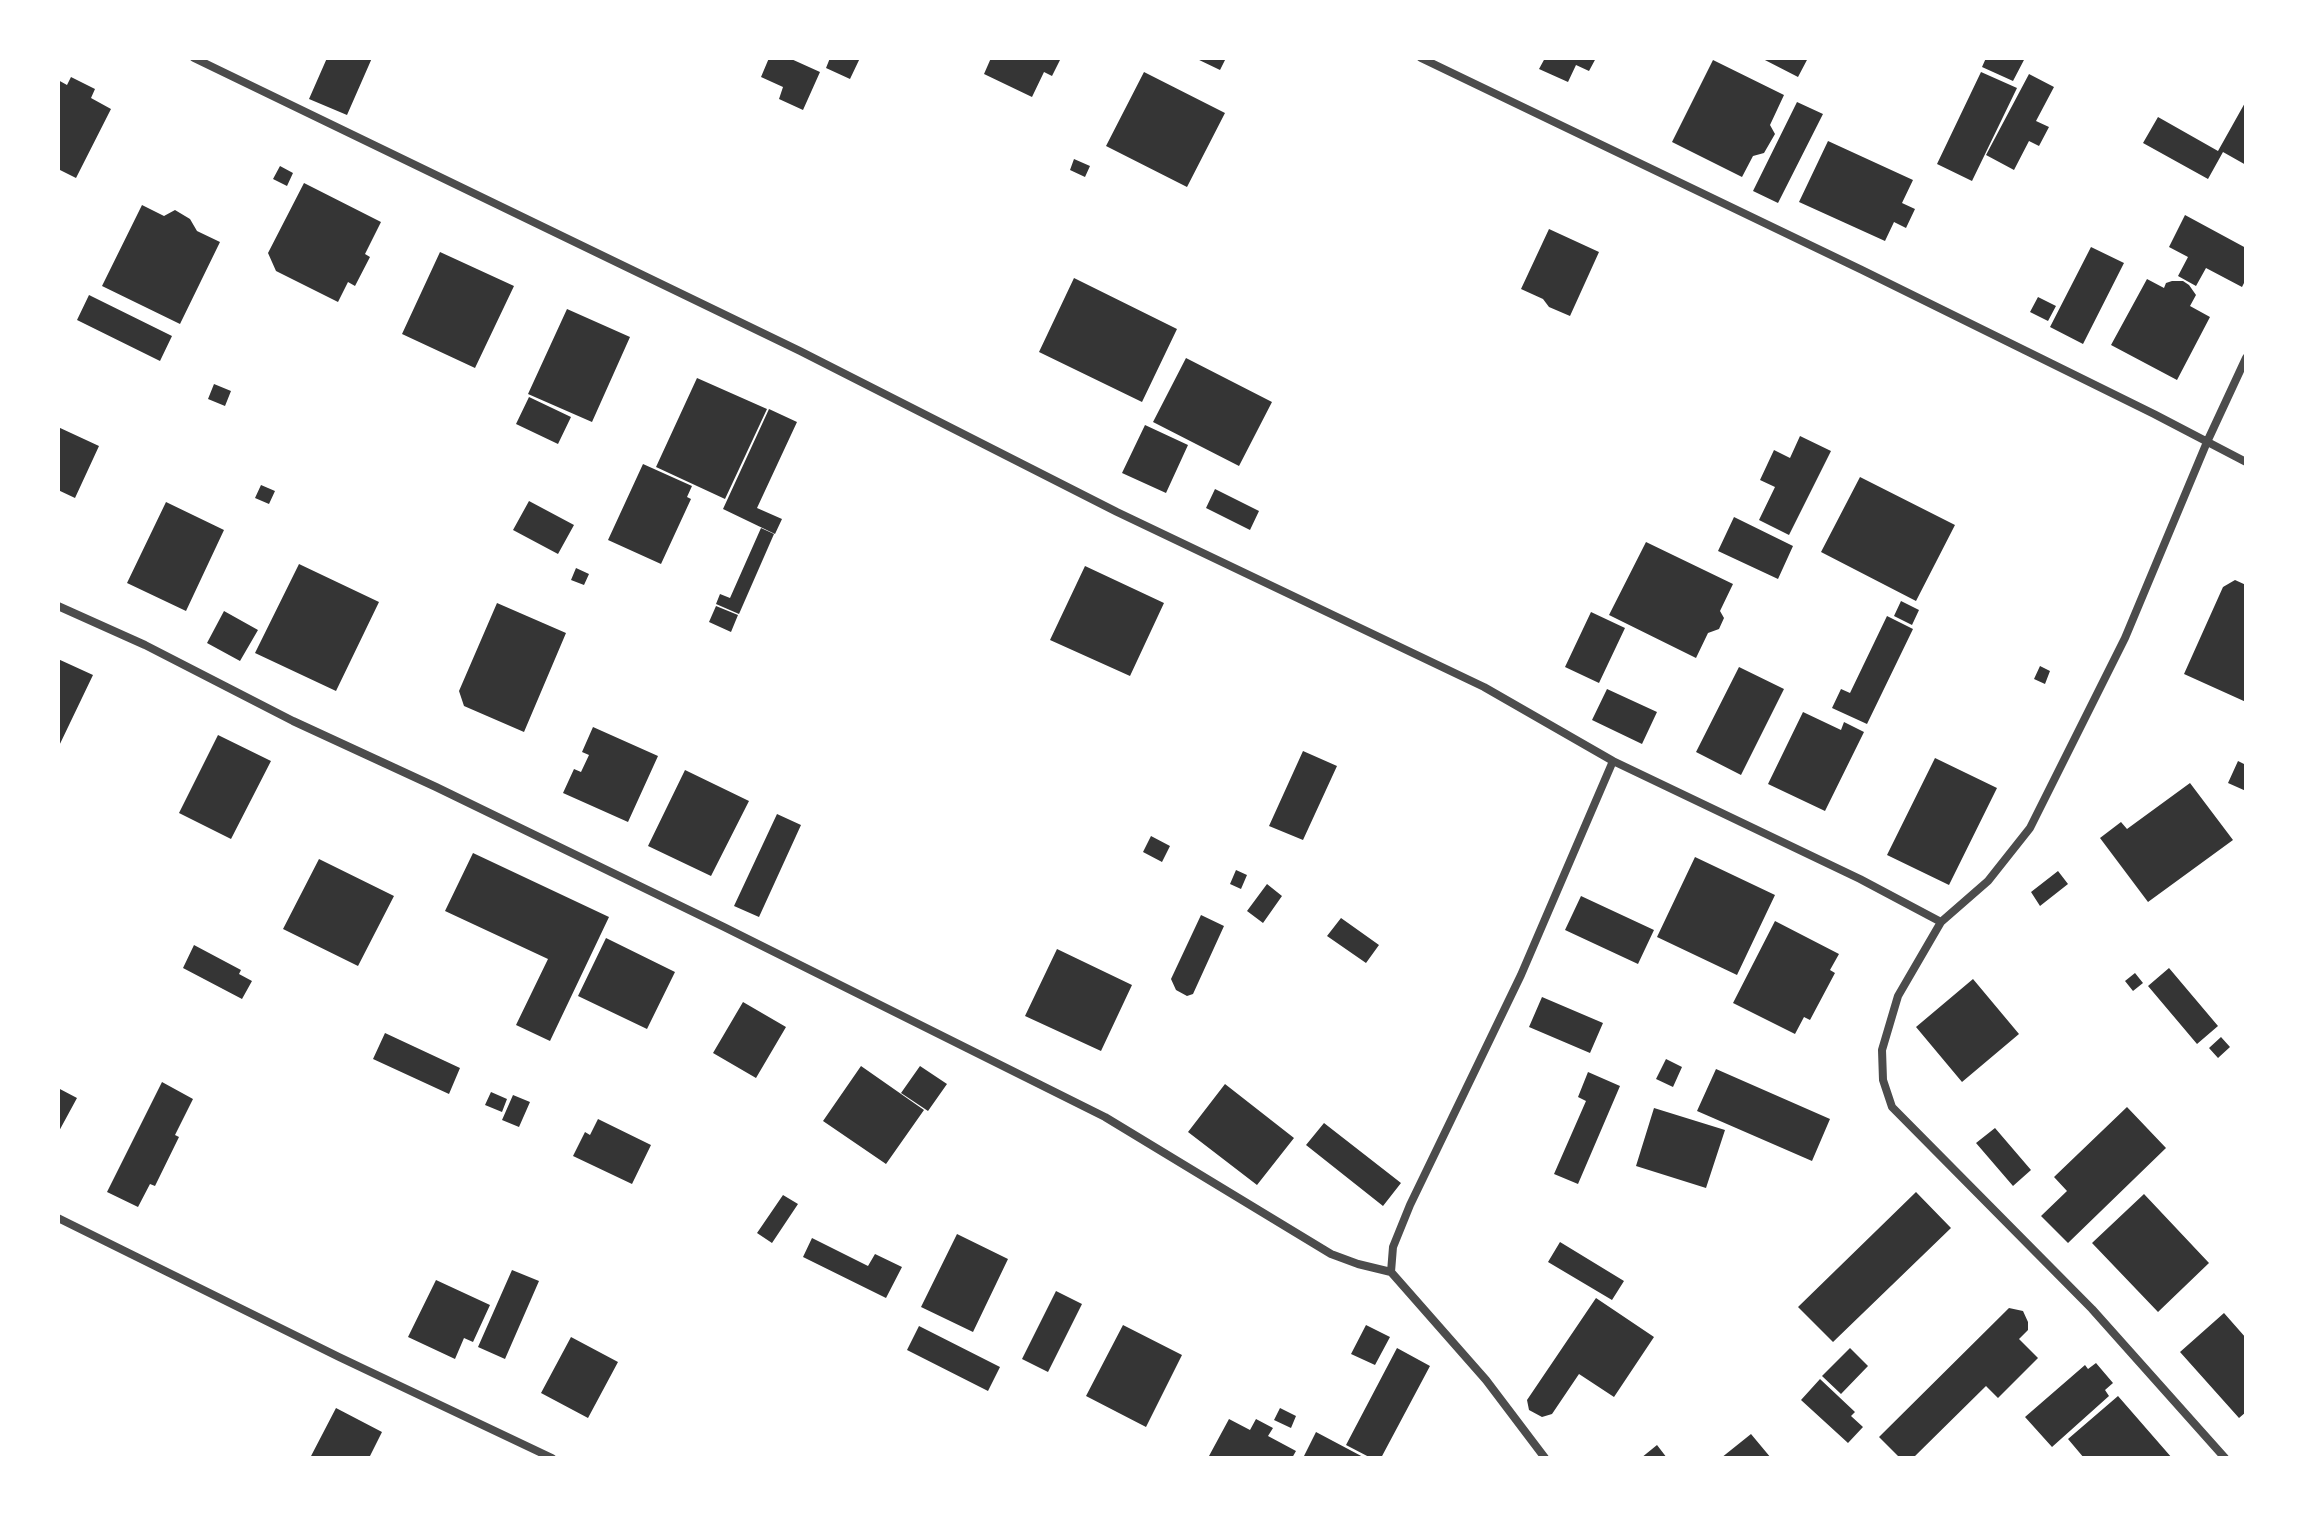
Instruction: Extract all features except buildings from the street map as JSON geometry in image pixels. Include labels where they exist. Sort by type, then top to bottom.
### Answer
[{"type":"street","points":[[194,58],[800,351],[1117,512],[1484,687],[1613,761],[1860,879],[1941,922]]},
{"type":"street","points":[[1421,58],[1862,270],[2246,462]]},
{"type":"street","points":[[2225,1458],[2092,1309],[1892,1107],[1883,1080],[1882,1050],[1898,996],[1941,922],[1988,881],[2030,828],[2125,638],[2207,442],[2246,358]]},
{"type":"street","points":[[58,606],[145,645],[293,721],[638,885],[1105,1117],[1331,1254],[1391,1272],[1486,1380],[1545,1458]]},
{"type":"street","points":[[1391,1272],[1393,1247],[1410,1205],[1521,975],[1613,761]]},
{"type":"street","points":[[58,1218],[552,1458]]}]
